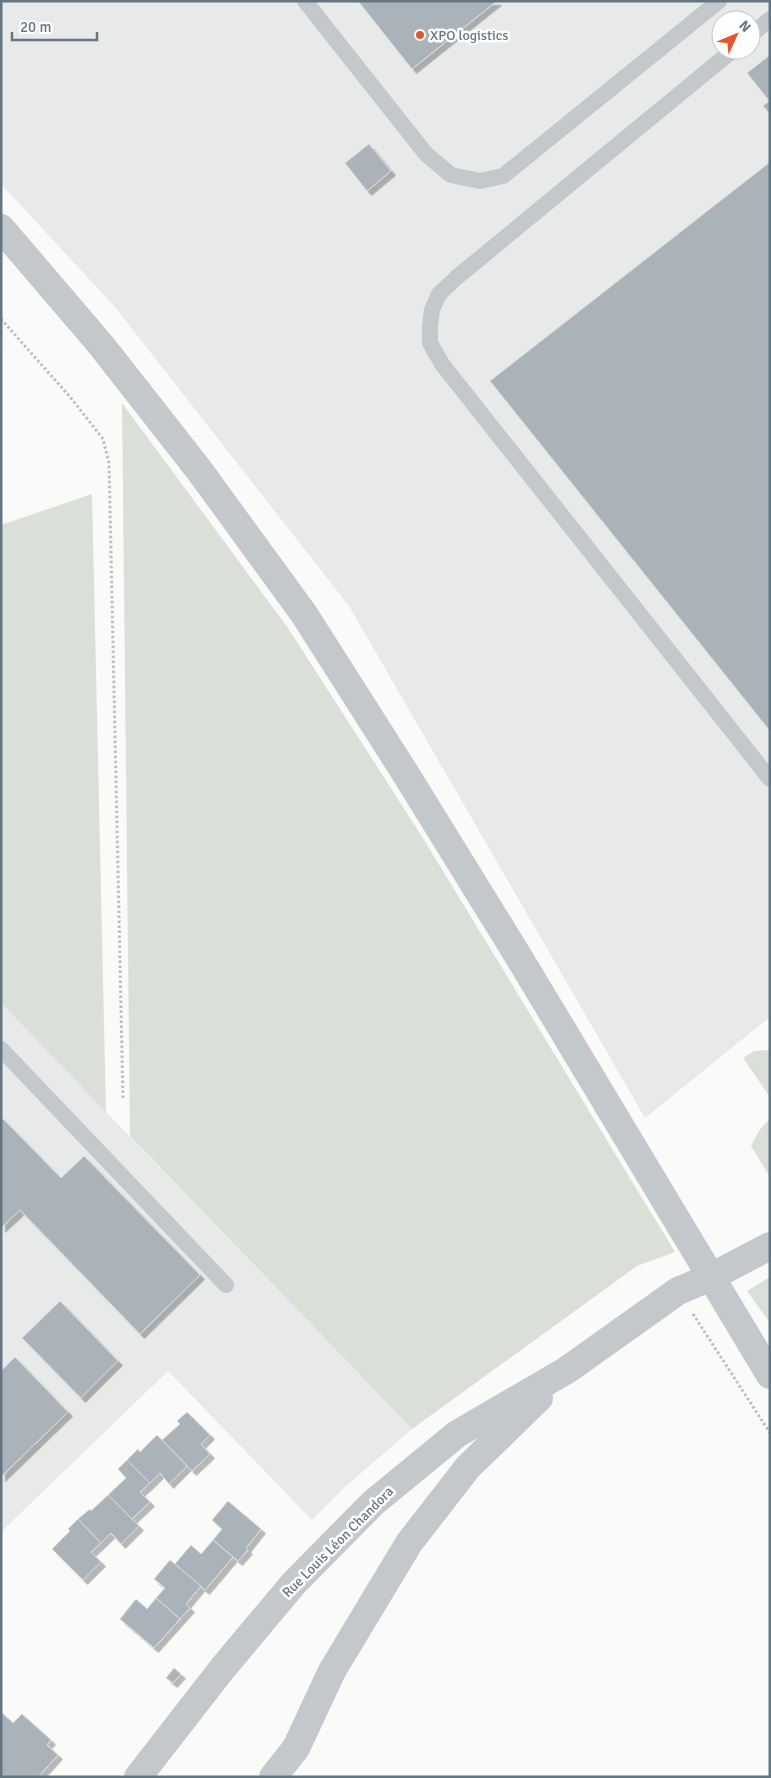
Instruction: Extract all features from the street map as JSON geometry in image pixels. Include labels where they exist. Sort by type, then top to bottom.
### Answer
[{"type":"street","points":[[1,228],[101,345],[199,470],[304,614],[520,959],[770,1375]]},
{"type":"street","name":"Rue Louis Léon Chandora","points":[[138,1777],[222,1669],[294,1583],[373,1503],[457,1434],[567,1370],[678,1291],[711,1277],[770,1246]]},
{"type":"street","points":[[273,1777],[296,1748],[332,1671],[409,1543],[468,1467],[567,1370]]},
{"type":"lane","points":[[305,1],[426,154],[452,175],[480,181],[503,176],[718,1]]},
{"type":"lane","points":[[720,60],[445,288],[439,294],[432,310],[430,343],[442,364],[770,779]]},
{"type":"lane","points":[[1,1049],[226,1285]]},
{"type":"path","points":[[1,319],[71,398],[103,439],[109,463],[123,1099]]},
{"type":"path","points":[[678,1291],[770,1434]]},
{"type":"shaded area","points":[[1,1],[770,1],[770,1017],[645,1118],[349,606],[115,307],[1,184]]},
{"type":"shaded area","points":[[122,403],[288,628],[421,835],[675,1252],[637,1266],[412,1429],[130,1136]]},
{"type":"shaded area","points":[[92,494],[106,1112],[1,1003],[1,525]]},
{"type":"shaded area","points":[[1,1003],[412,1429],[346,1486],[312,1520],[168,1371],[1,1532]]},
{"type":"shaded area","points":[[754,1051],[770,1051],[770,1097],[743,1058]]},
{"type":"shaded area","points":[[770,1119],[770,1177],[751,1146],[760,1129]]},
{"type":"shaded area","points":[[770,1277],[770,1323],[747,1291]]},
{"type":"building","name":"XPO logistics","points":[[358,1],[497,1],[412,69]]},
{"type":"building","points":[[770,55],[770,102],[747,73]]},
{"type":"building","points":[[770,102],[770,114],[763,106]]},
{"type":"building","points":[[369,144],[391,171],[367,191],[345,163]]},
{"type":"building","points":[[770,162],[770,731],[490,381]]},
{"type":"building","points":[[1,1117],[61,1178],[84,1156],[200,1275],[140,1334],[20,1210],[1,1228]]},
{"type":"building","points":[[60,1301],[118,1361],[81,1398],[22,1338]]},
{"type":"building","points":[[15,1357],[68,1412],[1,1477],[1,1371]]},
{"type":"building","points":[[187,1412],[210,1435],[201,1444],[210,1454],[192,1471],[162,1440],[180,1424],[177,1421]]},
{"type":"building","points":[[157,1435],[187,1466],[169,1484],[160,1473],[150,1483],[127,1460],[138,1449],[140,1452]]},
{"type":"building","points":[[127,1460],[150,1483],[140,1492],[150,1502],[132,1519],[108,1495],[126,1478],[118,1469]]},
{"type":"building","points":[[108,1495],[139,1526],[121,1544],[111,1533],[101,1543],[78,1519],[90,1509],[91,1511]]},
{"type":"building","points":[[228,1501],[261,1529],[246,1548],[248,1550],[238,1561],[213,1540],[222,1529],[212,1520]]},
{"type":"building","points":[[78,1519],[101,1543],[91,1552],[101,1562],[83,1580],[52,1549],[70,1531],[68,1529]]},
{"type":"building","points":[[213,1540],[233,1557],[205,1590],[175,1564],[191,1545],[201,1554]]},
{"type":"building","points":[[170,1560],[201,1586],[186,1604],[190,1608],[180,1619],[156,1598],[165,1588],[154,1579]]},
{"type":"building","points":[[156,1598],[180,1619],[154,1648],[120,1619],[136,1599],[147,1609]]},
{"type":"building","points":[[174,1668],[181,1674],[173,1683],[166,1678]]},
{"type":"building","points":[[1,1712],[13,1723],[22,1714],[51,1740],[47,1745],[58,1755],[38,1777],[1,1777]]},
{"type":"place","name":"XPO logistics","points":[[420,35]]}]
